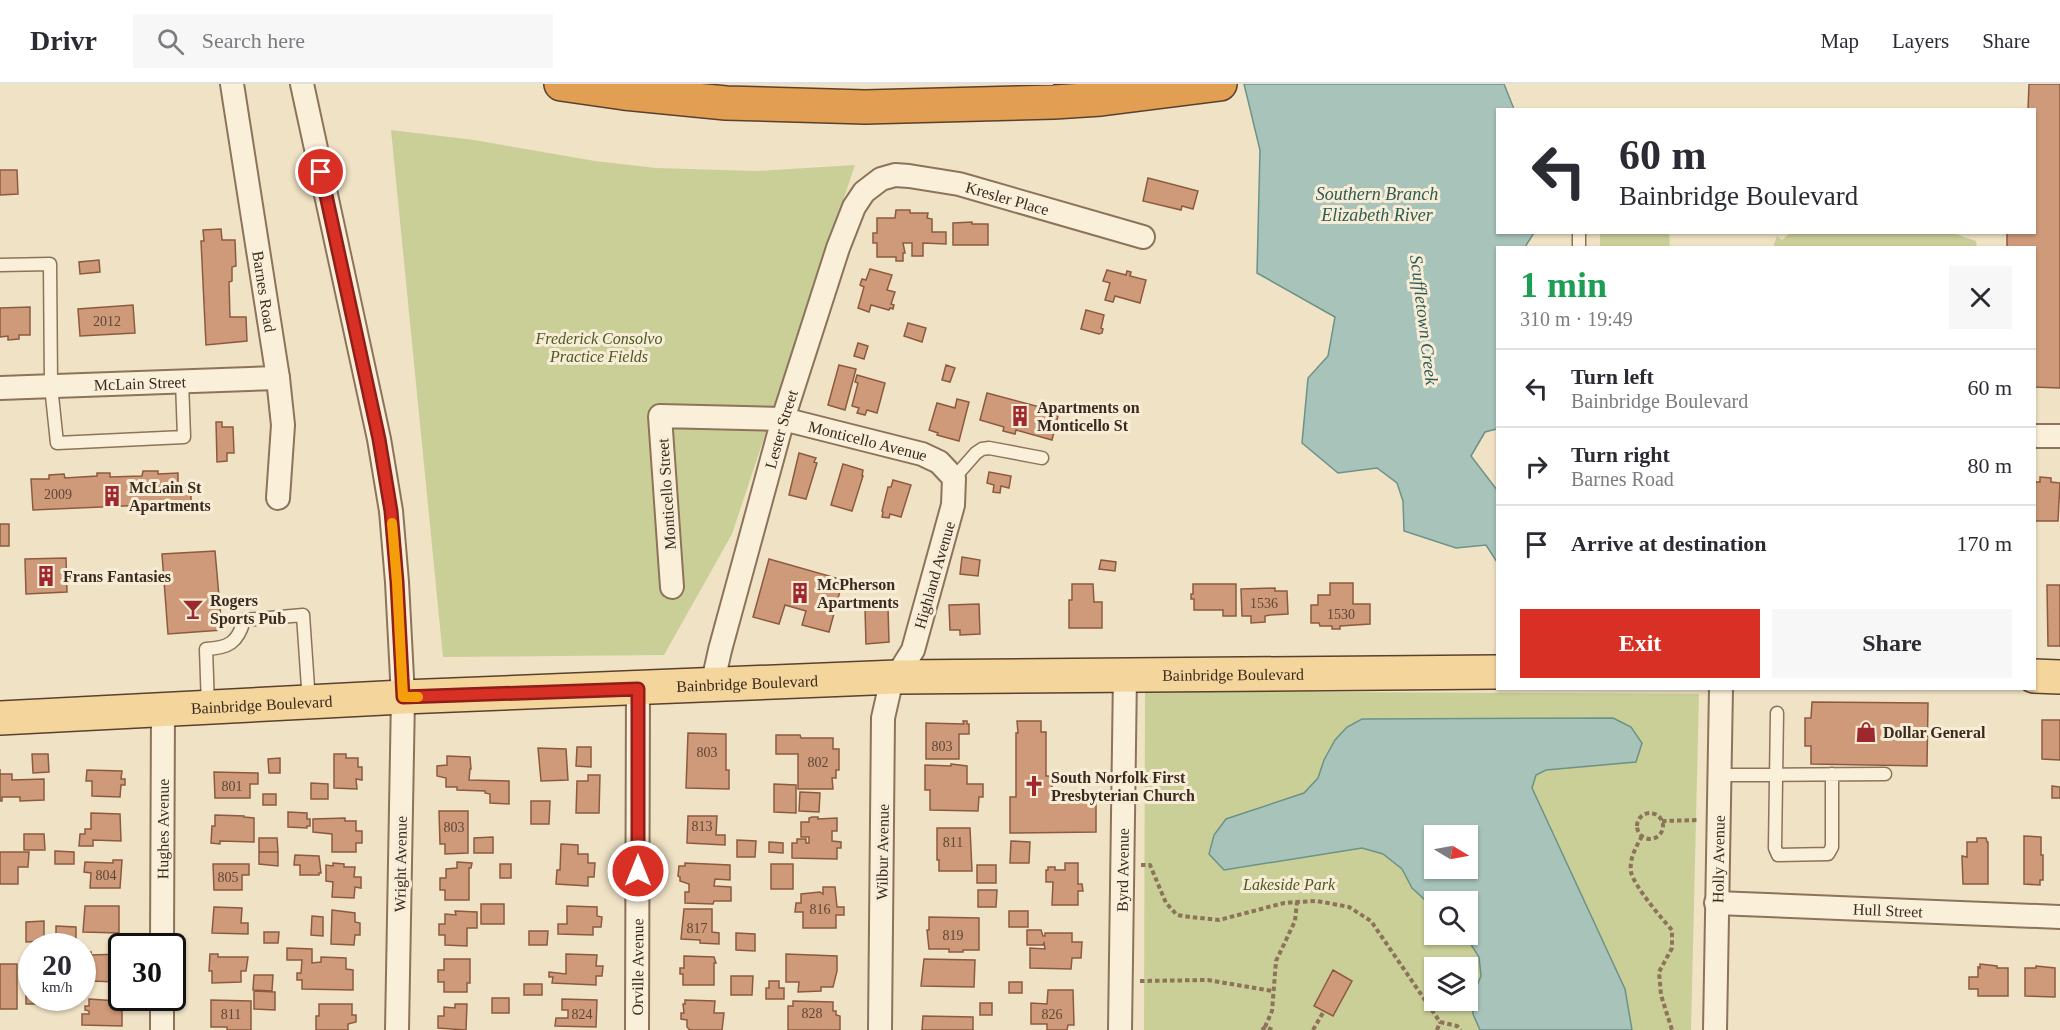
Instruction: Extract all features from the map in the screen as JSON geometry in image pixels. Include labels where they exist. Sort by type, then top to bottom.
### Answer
[{"type":"highway","points":[[561,84],[726,103],[865,107],[1101,99],[1220,84]]},
{"type":"main road","name":"Bainbridge Boulevard","points":[[0,718],[403,697],[897,677],[1496,672]]},
{"type":"main road","points":[[2036,676],[2060,677]]},
{"type":"street","name":"Barnes Road","points":[[232,84],[278,378],[283,424],[278,498]]},
{"type":"street","points":[[302,84],[379,439],[391,511],[403,697]]},
{"type":"street","name":"Kresler Place","points":[[872,185],[881,179],[895,176],[959,183],[1143,237]]},
{"type":"street","name":"Lester Street","points":[[712,686],[783,419],[838,248],[854,207],[872,185]]},
{"type":"street","name":"McLain Street","points":[[0,388],[278,378]]},
{"type":"street","name":"Monticello Street","points":[[672,587],[660,416],[783,419]]},
{"type":"street","name":"Monticello Avenue","points":[[783,419],[922,454],[939,462],[951,474]]},
{"type":"street","points":[[2036,436],[2060,436]]},
{"type":"street","name":"Highland Avenue","points":[[897,677],[913,650],[953,504],[951,474]]},
{"type":"street","name":"Byrd Avenue","points":[[1120,1030],[1125,674]]},
{"type":"street","name":"Wilbur Avenue","points":[[879,1030],[883,718],[886,699],[897,677]]},
{"type":"street","name":"Orville Avenue","points":[[638,689],[638,1030]]},
{"type":"street","name":"Holly Avenue","points":[[1715,1030],[1721,690]]},
{"type":"street","name":"Wright Avenue","points":[[397,1030],[403,697]]},
{"type":"street","name":"Hughes Avenue","points":[[162,933],[163,711]]},
{"type":"street","name":"Hull Street","points":[[1716,903],[2060,917]]},
{"type":"street","points":[[162,1011],[162,1030]]},
{"type":"lane","points":[[0,265],[50,264],[51,386],[57,443],[184,437],[182,381]]},
{"type":"lane","points":[[951,474],[982,449],[989,448],[1042,458]]},
{"type":"lane","points":[[208,708],[206,649],[223,648],[232,643],[242,630],[244,620],[303,615],[309,703]]},
{"type":"lane","points":[[1777,713],[1775,848],[1778,855],[1828,854],[1832,847],[1832,774]]},
{"type":"lane","points":[[1719,775],[1885,774]]},
{"type":"path","points":[[1662,821],[1662,829],[1658,836],[1650,839],[1642,836],[1638,829],[1640,817],[1652,813],[1662,821],[1718,820]]},
{"type":"path","points":[[1642,836],[1633,852],[1631,872],[1652,907],[1672,930],[1672,948],[1659,972],[1661,995],[1672,1030]]},
{"type":"path","points":[[1122,864],[1150,865],[1166,903],[1177,915],[1219,920],[1284,903],[1317,901],[1349,908],[1371,921],[1440,1022],[1457,1026],[1461,1030]]},
{"type":"path","points":[[1273,1030],[1263,1028],[1272,1011],[1276,961],[1295,921],[1297,902]]},
{"type":"path","points":[[1120,981],[1208,980],[1273,991]]},
{"type":"path","points":[[1313,1030],[1324,1011]]},
{"type":"path","points":[[1437,1030],[1440,1022]]},
{"type":"green space","name":"Frederick Consolvo Practice Fields","points":[[391,130],[474,140],[595,161],[656,168],[756,171],[855,165],[732,534],[664,655],[443,657]]},
{"type":"green space","points":[[1600,234],[1669,234],[1670,246],[1600,246]]},
{"type":"green space","points":[[1789,234],[1955,234],[1976,241],[1977,246],[1773,246],[1777,236],[1782,240]]},
{"type":"green space","name":"Lakeside Park","points":[[1145,691],[1699,694],[1691,1030],[1144,1030]]},
{"type":"water","name":"Southern Branch Elizabeth River","points":[[1244,84],[1504,84],[1514,108],[1496,108],[1496,234],[1533,234],[1526,246],[1496,246],[1496,429],[1485,432],[1471,456],[1496,489],[1496,560],[1486,545],[1456,548],[1404,531],[1403,501],[1397,483],[1377,468],[1338,473],[1302,443],[1308,378],[1328,356],[1335,317],[1257,273],[1260,150]]},
{"type":"water","points":[[1613,718],[1631,727],[1642,743],[1636,762],[1546,770],[1536,775],[1532,788],[1625,989],[1632,1030],[1480,1030],[1473,1011],[1478,1011],[1478,983],[1481,976],[1479,957],[1471,945],[1478,945],[1478,891],[1424,891],[1424,899],[1412,888],[1402,869],[1383,854],[1362,848],[1224,870],[1209,854],[1214,835],[1226,819],[1304,793],[1318,778],[1324,760],[1335,740],[1347,727],[1362,719]]},
{"type":"building","points":[[2029,84],[2060,84],[2060,388],[2036,387],[2036,246],[2007,246],[2007,234],[2036,234],[2036,108],[2028,108]]},
{"type":"building","points":[[0,170],[17,170],[18,194],[0,195]]},
{"type":"building","points":[[1148,178],[1198,191],[1193,209],[1182,206],[1181,210],[1143,201]]},
{"type":"building","points":[[896,210],[928,213],[927,218],[932,219],[932,232],[946,232],[946,244],[923,243],[923,256],[912,256],[912,243],[903,243],[905,253],[903,253],[903,261],[896,261],[896,257],[877,257],[877,243],[873,243],[873,233],[877,233],[877,218],[895,218]]},
{"type":"building","points":[[972,222],[972,224],[988,224],[988,245],[953,245],[953,223]]},
{"type":"building","points":[[221,229],[222,240],[235,240],[236,266],[232,267],[232,281],[229,282],[230,317],[246,317],[247,341],[206,345],[201,241],[204,241],[203,230]]},
{"type":"building","points":[[99,260],[100,272],[80,274],[79,262]]},
{"type":"building","points":[[870,269],[892,275],[887,290],[895,292],[891,304],[894,305],[893,309],[871,305],[869,312],[858,308],[864,287],[860,285],[862,279],[866,280]]},
{"type":"building","points":[[1107,270],[1126,275],[1127,271],[1131,272],[1130,276],[1146,280],[1140,303],[1115,296],[1113,302],[1105,300],[1110,283],[1103,281]]},
{"type":"building","points":[[133,305],[135,333],[80,336],[78,309]]},
{"type":"building","points":[[30,307],[30,335],[19,335],[19,339],[8,340],[8,336],[0,337],[0,308]]},
{"type":"building","points":[[1086,310],[1104,315],[1102,333],[1081,329]]},
{"type":"building","points":[[908,323],[926,328],[922,342],[904,336]]},
{"type":"building","points":[[858,343],[868,346],[864,359],[854,356]]},
{"type":"building","points":[[839,365],[856,369],[845,410],[828,405]]},
{"type":"building","points":[[946,365],[955,368],[950,382],[942,380]]},
{"type":"building","points":[[857,375],[885,383],[877,413],[867,410],[865,415],[857,413],[859,408],[852,406],[858,383],[855,382]]},
{"type":"building","name":"Apartments on Monticello St","points":[[987,393],[1059,412],[1052,440],[1016,430],[1015,434],[1003,431],[1004,427],[980,420]]},
{"type":"building","points":[[957,399],[969,402],[959,441],[937,435],[938,433],[929,430],[937,403],[955,408]]},
{"type":"building","points":[[216,422],[222,422],[222,427],[233,427],[234,453],[227,453],[227,461],[217,462]]},
{"type":"building","points":[[799,453],[816,458],[814,462],[817,463],[806,499],[789,495]]},
{"type":"building","points":[[843,464],[863,470],[852,511],[831,505]]},
{"type":"building","name":"McLain St Apartments","points":[[143,471],[158,471],[158,474],[178,473],[178,488],[191,487],[191,503],[33,510],[31,479],[49,479],[49,475],[64,474],[65,478],[97,476],[97,473],[110,473],[110,477],[142,476]]},
{"type":"building","points":[[989,472],[1011,476],[1009,488],[1001,486],[1000,493],[993,492],[994,485],[987,483]]},
{"type":"building","points":[[2040,477],[2051,478],[2051,482],[2060,483],[2058,521],[2036,521],[2036,482],[2040,482]]},
{"type":"building","points":[[893,480],[911,485],[901,517],[890,514],[889,518],[882,517],[888,487],[891,487]]},
{"type":"building","points":[[0,524],[9,524],[9,546],[0,546]]},
{"type":"building","name":"Rogers Sports Pub","points":[[215,551],[222,630],[168,634],[162,554]]},
{"type":"building","points":[[962,557],[980,560],[978,576],[960,574]]},
{"type":"building","name":"Frans Fantasies","points":[[66,558],[67,592],[26,594],[25,559]]},
{"type":"building","name":"McPherson Apartments","points":[[769,559],[843,580],[829,632],[802,625],[806,611],[785,605],[779,624],[753,617]]},
{"type":"building","points":[[1101,560],[1116,562],[1115,571],[1099,569]]},
{"type":"building","points":[[1330,583],[1353,583],[1353,604],[1370,604],[1370,624],[1340,626],[1340,629],[1332,629],[1332,626],[1311,623],[1311,605],[1318,605],[1318,595],[1330,595]]},
{"type":"building","points":[[1072,584],[1093,584],[1094,602],[1102,602],[1102,628],[1069,628],[1069,600],[1072,600]]},
{"type":"building","points":[[1193,584],[1236,584],[1236,616],[1223,616],[1223,610],[1194,610],[1194,599],[1191,599]]},
{"type":"building","points":[[2047,585],[2060,585],[2060,646],[2048,646]]},
{"type":"building","points":[[1275,588],[1275,591],[1287,591],[1288,614],[1265,616],[1265,622],[1251,623],[1251,616],[1242,616],[1241,589]]},
{"type":"building","points":[[979,604],[980,634],[960,635],[960,630],[950,630],[949,605]]},
{"type":"building","points":[[888,608],[889,642],[866,644],[865,609]]},
{"type":"building","name":"Dollar General","points":[[1812,702],[1928,703],[1927,766],[1811,764],[1811,746],[1805,746],[1805,718],[1811,718]]},
{"type":"building","points":[[2042,720],[2060,720],[2060,760],[2042,759]]},
{"type":"building","points":[[963,721],[969,724],[969,734],[959,734],[959,759],[926,759],[926,723],[964,724]]},
{"type":"building","name":"South Norfolk First Presbyterian Church","points":[[1017,721],[1041,721],[1041,732],[1046,732],[1046,776],[1052,776],[1052,797],[1096,796],[1096,832],[1010,833],[1010,797],[1016,797]]},
{"type":"building","points":[[688,733],[726,734],[726,770],[729,770],[729,789],[686,788]]},
{"type":"building","points":[[776,735],[833,738],[833,749],[839,749],[839,770],[836,770],[836,778],[832,778],[833,789],[798,789],[798,754],[776,754]]},
{"type":"building","points":[[577,747],[591,747],[591,767],[576,766]]},
{"type":"building","points":[[538,748],[566,749],[568,780],[541,781]]},
{"type":"building","points":[[32,754],[48,754],[49,772],[33,773]]},
{"type":"building","points":[[334,754],[346,754],[346,758],[358,758],[358,767],[362,767],[362,780],[356,779],[357,789],[334,788]]},
{"type":"building","points":[[447,756],[470,757],[469,780],[509,781],[509,804],[490,803],[490,794],[485,791],[457,790],[457,787],[446,787],[446,778],[437,776],[437,766],[447,765]]},
{"type":"building","points":[[280,758],[280,773],[269,773],[268,759]]},
{"type":"building","points":[[951,764],[967,766],[967,784],[983,784],[983,797],[979,797],[978,811],[930,810],[930,790],[925,790],[925,765],[951,766]]},
{"type":"building","points":[[87,770],[122,771],[121,779],[125,779],[125,785],[121,785],[120,797],[92,796],[92,781],[86,781]]},
{"type":"building","points":[[214,772],[258,773],[258,784],[250,784],[250,798],[215,798]]},
{"type":"building","points":[[0,774],[12,774],[12,780],[44,779],[44,800],[20,801],[20,797],[2,797],[0,801]]},
{"type":"building","points":[[588,775],[600,775],[599,813],[576,813],[577,781],[588,781]]},
{"type":"building","points":[[311,783],[328,784],[328,799],[311,799]]},
{"type":"building","points":[[774,784],[796,785],[796,813],[774,812]]},
{"type":"building","points":[[2052,786],[2060,787],[2060,798],[2052,798]]},
{"type":"building","points":[[800,792],[820,793],[819,812],[799,811]]},
{"type":"building","points":[[263,794],[276,794],[276,805],[263,805]]},
{"type":"building","points":[[531,801],[550,801],[549,824],[531,824]]},
{"type":"building","points":[[439,811],[468,811],[468,853],[445,854],[445,844],[440,844]]},
{"type":"building","points":[[288,812],[307,813],[310,826],[307,828],[288,827]]},
{"type":"building","points":[[91,813],[120,814],[121,841],[93,840],[93,846],[79,846],[80,834],[85,834],[85,829],[91,829]]},
{"type":"building","points":[[215,815],[254,818],[254,842],[211,843]]},
{"type":"building","points":[[688,816],[717,816],[716,835],[725,835],[725,845],[687,843]]},
{"type":"building","points":[[345,818],[345,821],[356,821],[356,831],[362,831],[362,843],[356,843],[356,852],[332,852],[332,834],[313,832],[313,819]]},
{"type":"building","points":[[809,818],[837,818],[837,831],[832,831],[832,841],[841,842],[841,848],[837,848],[837,859],[792,858],[792,843],[797,843],[797,839],[806,839],[806,843],[809,843],[809,837],[801,837],[801,822],[809,822]]},
{"type":"building","points":[[937,828],[970,828],[972,871],[939,871]]},
{"type":"building","points":[[24,834],[44,834],[45,850],[24,850]]},
{"type":"building","points":[[2024,836],[2041,837],[2043,880],[2040,880],[2040,885],[2024,884]]},
{"type":"building","points":[[493,837],[493,853],[474,853],[474,838]]},
{"type":"building","points":[[259,838],[277,838],[278,852],[259,852]]},
{"type":"building","points":[[1977,838],[1986,838],[1988,842],[1988,884],[1963,884],[1962,856],[1967,857],[1967,842],[1977,842]]},
{"type":"building","points":[[737,840],[756,841],[755,857],[737,857]]},
{"type":"building","points":[[1011,841],[1030,842],[1029,863],[1010,863]]},
{"type":"building","points":[[769,842],[783,843],[783,853],[769,852]]},
{"type":"building","points":[[561,844],[578,845],[578,854],[588,854],[588,863],[595,863],[594,877],[588,877],[588,886],[556,884],[557,870],[560,870]]},
{"type":"building","points":[[55,851],[74,852],[74,864],[55,864]]},
{"type":"building","points":[[0,852],[29,852],[28,867],[18,867],[18,884],[0,884]]},
{"type":"building","points":[[259,852],[278,852],[278,866],[259,864]]},
{"type":"building","points":[[295,855],[319,856],[321,873],[319,875],[300,875],[300,865],[294,865]]},
{"type":"building","points":[[113,860],[122,860],[120,888],[90,888],[91,873],[84,872],[85,862],[113,863]]},
{"type":"building","points":[[457,862],[472,863],[469,868],[469,900],[445,900],[445,890],[440,890],[440,878],[446,878],[446,869],[457,868]]},
{"type":"building","points":[[333,863],[344,864],[344,867],[355,867],[354,877],[361,877],[361,888],[355,887],[354,898],[332,897],[333,882],[326,881],[326,865],[333,866]]},
{"type":"building","points":[[685,863],[730,865],[730,880],[715,879],[714,886],[731,887],[731,901],[714,901],[713,904],[685,903],[685,892],[689,892],[689,884],[680,881],[678,876],[679,866],[685,866]]},
{"type":"building","points":[[1065,863],[1078,863],[1078,884],[1082,884],[1083,891],[1078,891],[1078,905],[1052,905],[1053,882],[1046,882],[1046,870],[1048,867],[1055,867],[1055,870],[1065,870]]},
{"type":"building","points":[[213,864],[249,864],[249,875],[242,875],[242,890],[214,890]]},
{"type":"building","points":[[500,864],[511,864],[511,878],[500,878]]},
{"type":"building","points":[[771,864],[793,864],[793,889],[771,889]]},
{"type":"building","points":[[977,865],[996,865],[996,883],[977,883]]},
{"type":"building","points":[[823,887],[835,887],[837,907],[844,907],[844,915],[836,915],[836,928],[803,928],[803,912],[795,912],[796,903],[801,903],[801,894],[820,892],[823,894]]},
{"type":"building","points":[[978,890],[997,890],[996,907],[978,907]]},
{"type":"building","points":[[481,904],[504,904],[504,924],[481,924]]},
{"type":"building","points":[[85,906],[119,906],[119,933],[83,932]]},
{"type":"building","points":[[567,906],[597,907],[597,916],[602,917],[601,927],[593,927],[593,935],[558,934],[558,924],[567,924]]},
{"type":"building","points":[[214,907],[242,908],[241,923],[248,923],[248,934],[212,933]]},
{"type":"building","points":[[684,909],[712,909],[712,932],[719,933],[719,944],[681,939]]},
{"type":"building","points":[[332,910],[355,913],[355,922],[360,923],[360,935],[355,935],[354,945],[331,944]]},
{"type":"building","points":[[455,911],[477,912],[477,928],[467,928],[467,946],[445,945],[445,935],[439,935],[439,924],[445,924],[445,914],[456,915]]},
{"type":"building","points":[[1009,911],[1028,911],[1028,927],[1009,927]]},
{"type":"building","points":[[312,916],[323,917],[323,936],[311,935]]},
{"type":"building","points":[[929,917],[979,918],[979,950],[949,952],[949,949],[929,949],[927,930],[929,930]]},
{"type":"building","points":[[44,921],[44,933],[26,933],[26,922]]},
{"type":"building","points":[[56,926],[76,927],[76,933],[56,933]]},
{"type":"building","points":[[1027,930],[1041,930],[1043,936],[1045,933],[1072,933],[1072,942],[1082,942],[1081,958],[1072,958],[1071,969],[1030,968],[1030,948],[1045,949],[1044,943],[1043,945],[1027,945]]},
{"type":"building","points":[[529,931],[548,931],[547,945],[529,945]]},
{"type":"building","points":[[264,932],[279,932],[278,943],[264,943]]},
{"type":"building","points":[[736,933],[755,934],[755,951],[736,950]]},
{"type":"building","points":[[287,948],[312,949],[312,963],[321,962],[321,957],[346,958],[346,969],[353,970],[353,990],[302,989],[302,980],[297,980],[297,973],[301,973],[302,960],[287,960]]},
{"type":"building","points":[[108,954],[108,982],[96,981],[96,955]]},
{"type":"building","points":[[210,954],[218,954],[218,957],[248,957],[246,971],[241,971],[241,982],[212,983],[212,971],[209,971]]},
{"type":"building","points":[[566,954],[597,955],[596,966],[603,966],[602,976],[596,976],[596,985],[552,983],[553,977],[549,977],[549,972],[566,974]]},
{"type":"building","points":[[786,954],[837,956],[837,971],[833,987],[821,987],[821,991],[798,992],[799,982],[786,982]]},
{"type":"building","points":[[684,956],[714,957],[716,963],[714,963],[714,985],[683,985],[683,974],[680,974],[680,968],[684,968]]},
{"type":"building","points":[[444,959],[470,959],[470,983],[467,983],[467,992],[444,992],[444,982],[438,982],[438,970],[444,970]]},
{"type":"building","points":[[924,959],[975,960],[974,987],[921,986]]},
{"type":"building","points":[[0,964],[17,964],[17,1009],[0,1009]]},
{"type":"building","points":[[1980,964],[2008,968],[2008,996],[1978,996],[1978,989],[1969,989],[1969,977],[1978,977]]},
{"type":"building","points":[[2036,966],[2055,968],[2055,997],[2025,996],[2025,968],[2036,968]]},
{"type":"building","points":[[1333,970],[1352,981],[1333,1016],[1314,1006]]},
{"type":"building","points":[[254,975],[273,975],[272,991],[253,990]]},
{"type":"building","points":[[731,976],[753,976],[752,995],[731,995]]},
{"type":"building","points":[[769,981],[779,981],[779,988],[784,988],[784,999],[766,999],[766,988],[769,988]]},
{"type":"building","points":[[1009,982],[1022,982],[1022,993],[1009,993]]},
{"type":"building","points":[[524,984],[542,984],[542,995],[524,995]]},
{"type":"building","points":[[1048,990],[1073,990],[1074,1025],[1068,1025],[1067,1030],[1047,1030],[1047,1024],[1031,1024],[1031,1003],[1047,1004]]},
{"type":"building","points":[[254,991],[275,992],[275,1010],[254,1009]]},
{"type":"building","points":[[492,998],[509,998],[509,1013],[492,1013]]},
{"type":"building","points":[[96,999],[108,1000],[108,1011],[122,1011],[122,1026],[82,1025],[82,1014],[89,1014],[89,1011],[96,1011]]},
{"type":"building","points":[[562,999],[597,1000],[596,1027],[555,1026],[556,1018],[568,1018],[568,1010],[562,1010]]},
{"type":"building","points":[[211,1000],[251,1001],[251,1030],[211,1027]]},
{"type":"building","points":[[685,1000],[715,1001],[714,1013],[724,1013],[722,1030],[690,1030],[687,1027],[687,1020],[681,1019]]},
{"type":"building","points":[[793,1001],[833,1002],[833,1011],[840,1016],[840,1030],[788,1030],[788,1006],[793,1006]]},
{"type":"building","points":[[980,1003],[992,1003],[992,1015],[980,1015]]},
{"type":"building","points":[[319,1004],[352,1004],[352,1015],[356,1015],[356,1022],[348,1024],[348,1030],[316,1030]]},
{"type":"building","points":[[455,1004],[467,1004],[466,1030],[438,1028],[438,1016],[444,1016],[444,1007],[455,1008]]},
{"type":"building","points":[[923,1016],[973,1017],[973,1030],[922,1030]]},
{"type":"slow traffic","points":[[392,523],[403,697],[418,697]]},
{"type":"place","name":"Apartments on Monticello St","points":[[1020,416]]},
{"type":"place","name":"McLain St Apartments","points":[[112,496]]},
{"type":"place","name":"Frans Fantasies","points":[[46,576]]},
{"type":"place","name":"McPherson Apartments","points":[[800,593]]},
{"type":"place","name":"Rogers Sports Pub","points":[[193,609]]},
{"type":"place","name":"Dollar General","points":[[1866,732]]},
{"type":"place","name":"South Norfolk First Presbyterian Church","points":[[1034,786]]},
{"type":"route","points":[[321,172],[379,439],[391,511],[403,697],[638,689],[638,871]]},
{"type":"water label","name":"Scuffletown Creek","points":[[1424,320]]}]
